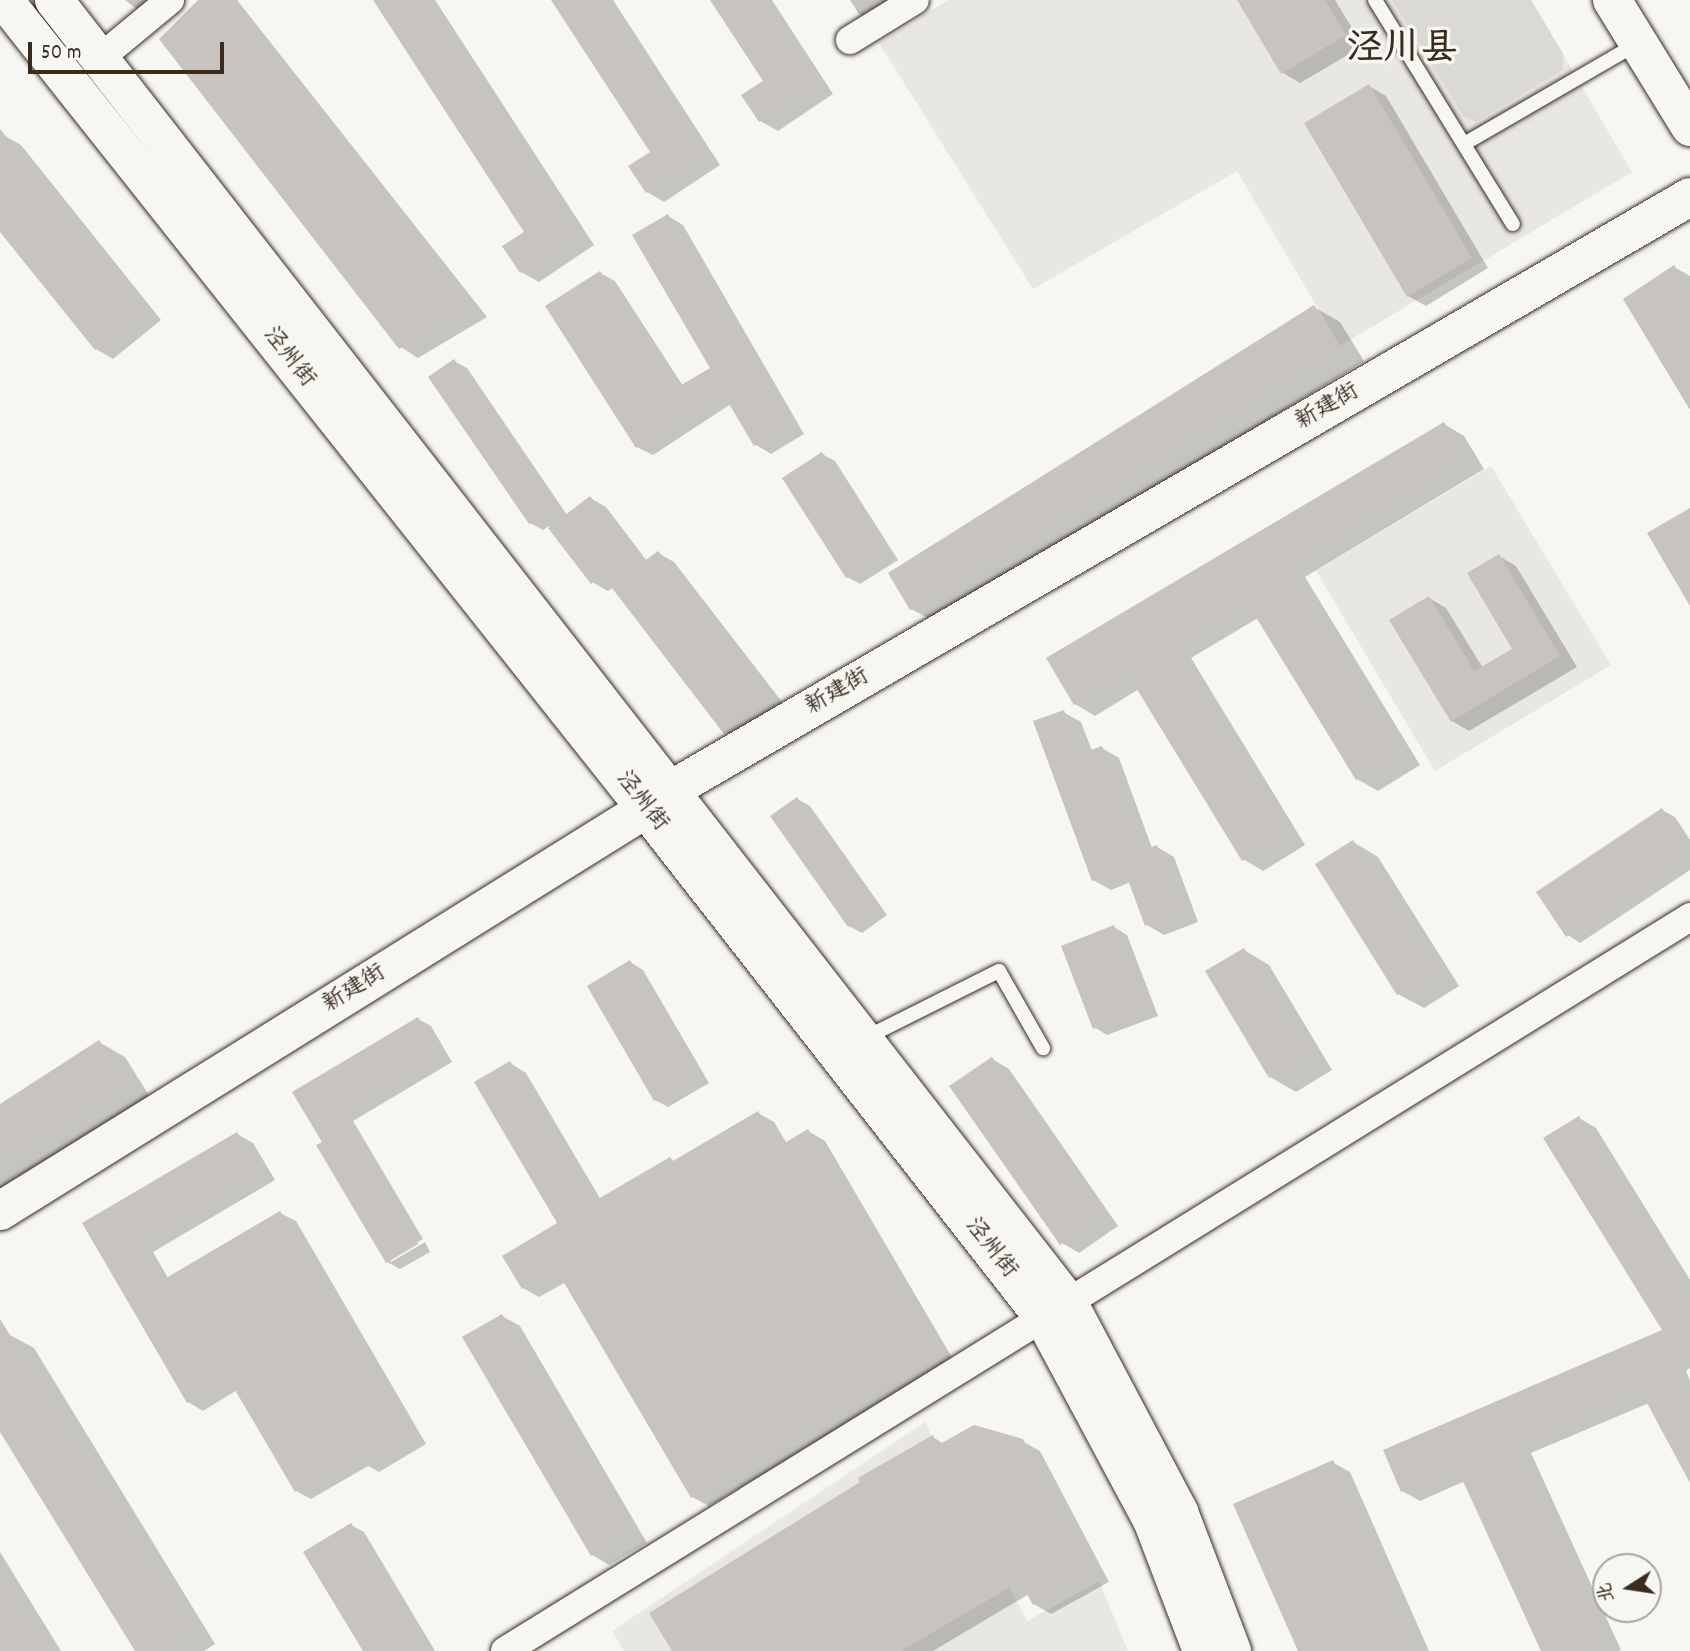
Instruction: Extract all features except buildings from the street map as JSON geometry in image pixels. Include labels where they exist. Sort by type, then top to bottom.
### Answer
[{"type":"main road","name":"泾州街","points":[[4,0],[658,800],[862,1039],[1056,1310],[1180,1512],[1232,1651]]},
{"type":"main road","name":"泾州街","points":[[54,0],[658,800],[1056,1310],[1152,1520],[1202,1651]]},
{"type":"main road","points":[[1612,0],[1690,127]]},
{"type":"main road","name":"新建街","points":[[0,1211],[658,800],[1690,197]]},
{"type":"street","points":[[100,58],[170,0]]},
{"type":"street","points":[[850,40],[915,0]]},
{"type":"street","points":[[505,1651],[1690,917]]},
{"type":"lane","points":[[1375,0],[1513,224]]},
{"type":"lane","points":[[1464,144],[1638,43]]},
{"type":"lane","points":[[862,1039],[999,971],[1042,1048]]},
{"type":"shaded area","points":[[948,0],[1531,0],[1632,172],[1340,346],[1237,171],[1033,289],[879,43]]},
{"type":"shaded area","points":[[1392,0],[1531,0],[1563,54],[1563,70],[1476,122],[1464,117]]},
{"type":"shaded area","points":[[1491,466],[1611,665],[1435,771],[1316,571]]},
{"type":"shaded area","points":[[925,1422],[1027,1621],[1099,1581],[1128,1651],[624,1651],[612,1631]]},
{"type":"district","name":"泾川县","points":[[1402,51]]}]
